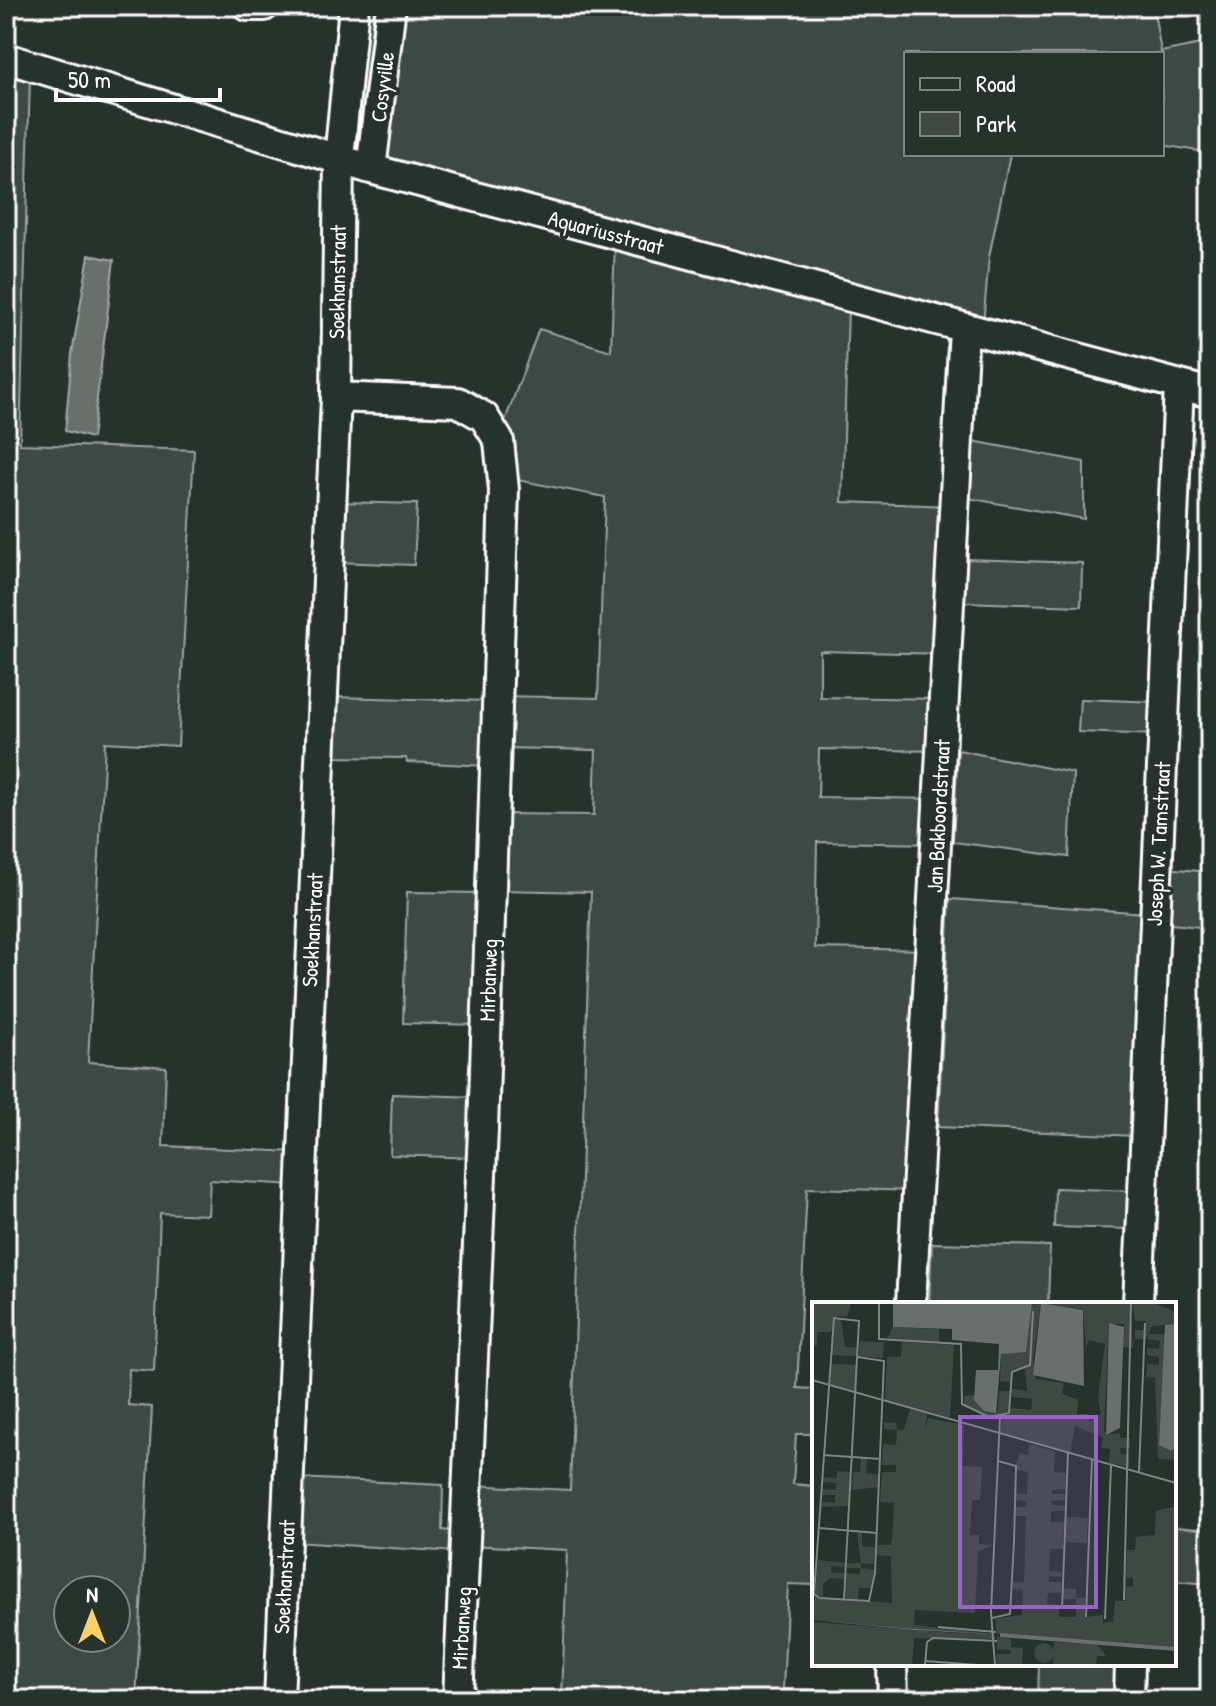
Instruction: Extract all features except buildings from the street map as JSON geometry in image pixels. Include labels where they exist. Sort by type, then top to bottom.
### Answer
[{"type":"street","points":[[248,6],[264,6]]},
{"type":"street","name":"Cosyville","points":[[339,159],[354,6]]},
{"type":"street","name":"Cosyville","points":[[371,169],[391,6]]},
{"type":"street","name":"Aquariusstraat","points":[[6,58],[371,169],[1210,393]]},
{"type":"street","points":[[344,128],[376,134]]},
{"type":"street","name":"Soekhanstraat","points":[[279,1700],[336,397],[339,159]]},
{"type":"street","name":"Jan Bakboordstraat","points":[[911,1302],[964,328]]},
{"type":"street","name":"Joseph W. Tamstraat","points":[[1138,1302],[1179,385]]},
{"type":"street","name":"Mirbanweg","points":[[336,397],[458,402],[484,417],[499,441],[501,453],[503,506],[484,1097],[458,1700]]},
{"type":"street","points":[[892,1666],[893,1700]]},
{"type":"street","points":[[1129,1700],[1130,1666]]},
{"type":"green space","points":[[374,6],[1153,6],[1161,52],[904,52],[904,156],[1010,156],[989,257],[983,325],[357,153]]},
{"type":"green space","points":[[1210,6],[1210,153],[1164,145],[1164,52],[1161,52],[1206,43]]},
{"type":"green space","points":[[6,69],[30,76],[20,444],[194,450],[178,746],[105,742],[88,1062],[166,1067],[163,1146],[298,1152],[296,1185],[210,1180],[208,1215],[160,1213],[154,1371],[129,1369],[128,1405],[152,1407],[136,1700],[6,1700]]},
{"type":"green space","points":[[615,242],[848,307],[842,502],[952,506],[947,654],[820,651],[820,697],[943,699],[941,751],[819,749],[818,797],[940,799],[939,844],[817,842],[815,948],[933,950],[921,1191],[807,1188],[797,1388],[812,1389],[812,1434],[796,1434],[793,1484],[812,1486],[812,1585],[788,1584],[783,1689],[890,1692],[890,1700],[562,1700],[567,1550],[469,1545],[472,1485],[570,1490],[591,892],[499,890],[501,814],[594,815],[596,750],[502,748],[503,696],[598,698],[605,497],[507,478],[502,429],[539,329],[611,351]]},
{"type":"green space","points":[[972,441],[1084,462],[1084,519],[968,498]]},
{"type":"green space","points":[[339,502],[417,504],[414,565],[337,562]]},
{"type":"green space","points":[[966,559],[1082,563],[1081,606],[964,602]]},
{"type":"green space","points":[[332,697],[491,701],[488,766],[407,762],[406,758],[330,757]]},
{"type":"green space","points":[[1080,699],[1158,702],[1157,735],[1078,732]]},
{"type":"green space","points":[[958,750],[1073,773],[1069,857],[953,842]]},
{"type":"green space","points":[[1164,868],[1210,872],[1210,928],[1161,923]]},
{"type":"green space","points":[[407,892],[482,893],[478,1025],[403,1023]]},
{"type":"green space","points":[[950,899],[1145,913],[1135,1136],[938,1127]]},
{"type":"green space","points":[[392,1094],[478,1097],[476,1158],[390,1155]]},
{"type":"green space","points":[[1055,1188],[1132,1191],[1131,1229],[1054,1227]]},
{"type":"green space","points":[[932,1243],[1050,1246],[1048,1302],[929,1302]]},
{"type":"green space","points":[[297,1478],[443,1485],[442,1530],[458,1532],[457,1552],[293,1542]]},
{"type":"green space","points":[[1176,1527],[1210,1530],[1210,1584],[1176,1581]]},
{"type":"green space","points":[[1039,1666],[1120,1666],[1119,1700],[1038,1700]]},
{"type":"shaded area","points":[[89,255],[114,260],[92,438],[65,431],[72,354]]}]
